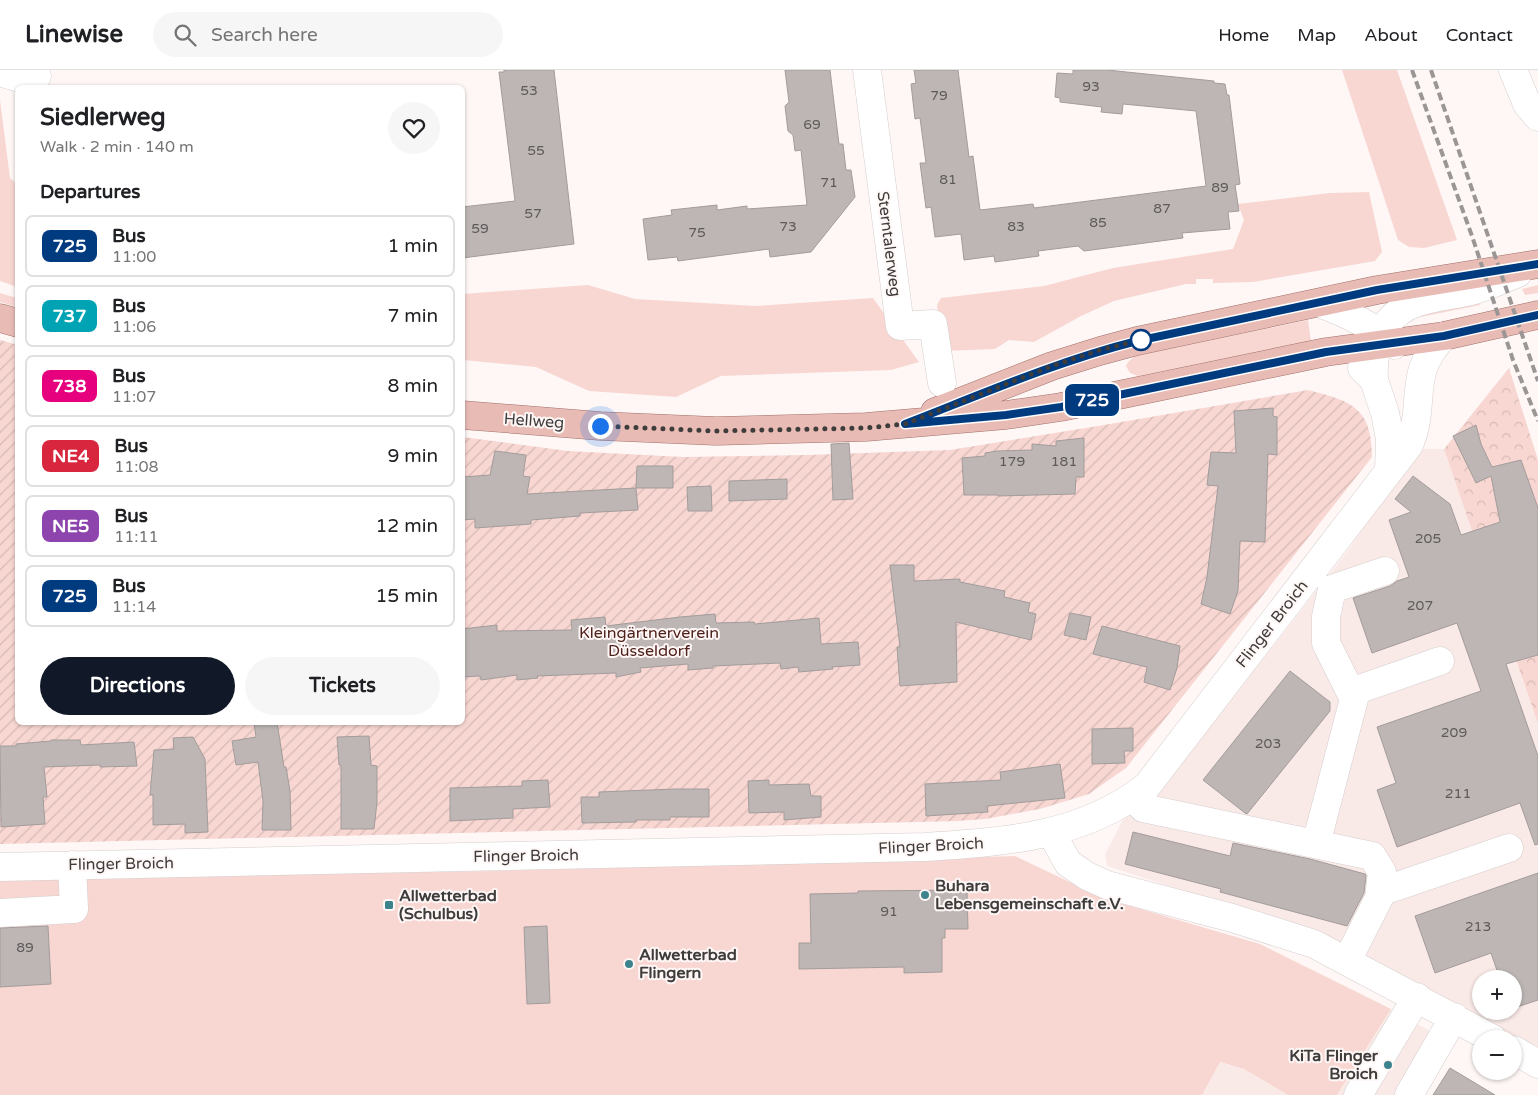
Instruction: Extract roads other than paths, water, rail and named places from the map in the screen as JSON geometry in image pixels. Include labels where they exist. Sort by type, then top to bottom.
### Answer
[{"type":"main road","name":"Hellweg","points":[[905,424],[1052,366],[1100,350],[1385,289],[1538,265]]},
{"type":"main road","name":"Hellweg","points":[[465,415],[600,426],[716,431],[866,428],[1006,415],[1061,407],[1383,340],[1444,336],[1538,315]]},
{"type":"main road","points":[[0,318],[15,323]]},
{"type":"street","name":"Sterntalerweg","points":[[867,70],[900,326],[933,324],[942,383]]},
{"type":"street","points":[[1513,70],[1527,104],[1538,117]]},
{"type":"street","points":[[0,72],[19,78],[37,78]]},
{"type":"street","name":"Hellweg","points":[[1383,340],[1392,318],[1409,306],[1418,302],[1474,290],[1538,265]]},
{"type":"street","points":[[1319,303],[1345,312],[1410,362],[1420,374]]},
{"type":"street","points":[[1420,374],[1424,362],[1434,346],[1444,336]]},
{"type":"street","points":[[1383,340],[1374,360],[1374,380],[1389,428],[1389,471]]},
{"type":"street","points":[[1326,352],[1353,362],[1374,380]]},
{"type":"street","name":"Flinger Broich","points":[[0,867],[926,847],[990,843],[1051,832],[1100,816],[1134,797],[1147,786],[1409,445],[1413,436],[1420,374]]},
{"type":"street","points":[[1316,844],[1354,699],[1326,643],[1326,617],[1332,589],[1385,571]]},
{"type":"street","points":[[1351,692],[1440,661]]},
{"type":"street","points":[[1134,797],[1143,808],[1372,856],[1382,872],[1379,898],[1347,961]]},
{"type":"street","points":[[1051,832],[1068,862],[1087,876],[1107,885],[1232,918],[1314,944],[1477,1030]]},
{"type":"street","points":[[1380,892],[1509,848]]},
{"type":"street","points":[[0,912],[74,909],[72,865]]},
{"type":"street","points":[[1358,1095],[1417,997]]},
{"type":"street","points":[[1408,1095],[1454,1017]]},
{"type":"street","points":[[1522,1055],[1538,1064]]},
{"type":"railway","points":[[1412,70],[1472,236],[1513,360],[1538,421]]},
{"type":"railway","points":[[1431,70],[1538,381]]},
{"type":"place","name":"Buhara Lebensgemeinschaft e.V.","points":[[925,895]]},
{"type":"place","name":"Allwetterbad (Schulbus)","points":[[389,905]]},
{"type":"place","name":"Allwetterbad Flingern","points":[[629,964]]},
{"type":"place","name":"KiTa Flinger Broich","points":[[1388,1065]]},
{"type":"park label","name":"Kleingärtnerverein Düsseldorf","points":[[649,642]]}]
